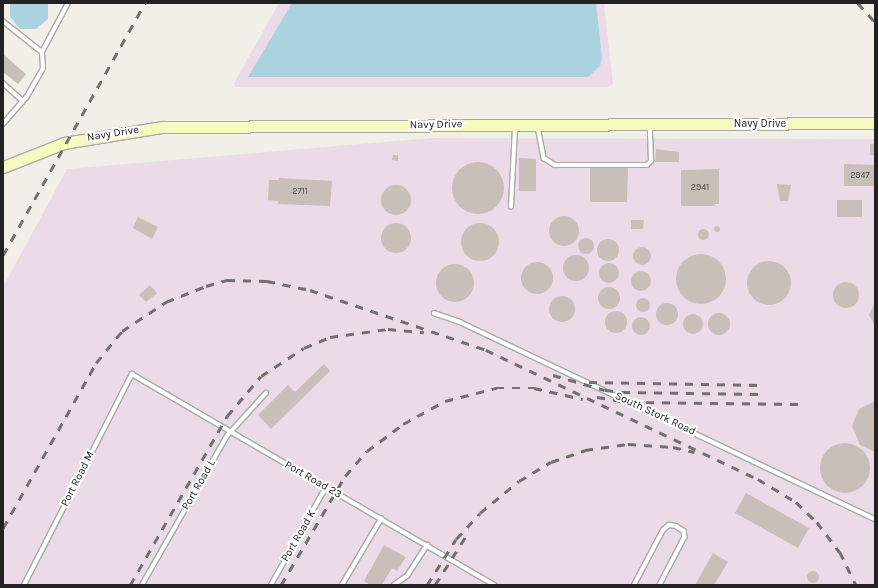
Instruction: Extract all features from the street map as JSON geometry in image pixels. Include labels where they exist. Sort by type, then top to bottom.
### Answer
[{"type":"street","name":"Navy Drive","points":[[3,167],[64,143],[162,127],[875,123]]},
{"type":"lane","points":[[3,124],[23,101],[43,68],[42,52],[68,3]]},
{"type":"lane","points":[[3,21],[42,52]]},
{"type":"lane","points":[[3,84],[23,101]]},
{"type":"lane","points":[[511,207],[515,124]]},
{"type":"lane","points":[[537,124],[544,158],[555,165],[647,165],[651,161],[650,124]]},
{"type":"lane","name":"South Stork Road","points":[[434,313],[467,325],[875,519]]},
{"type":"lane","name":"Port Road 23","points":[[132,374],[495,585]]},
{"type":"lane","name":"Port Road M","points":[[24,585],[132,374]]},
{"type":"lane","name":"Port Road L","points":[[142,585],[230,431],[266,393]]},
{"type":"lane","name":"Port Road K","points":[[271,585],[326,487]]},
{"type":"lane","points":[[342,585],[381,519]]},
{"type":"lane","points":[[634,585],[663,530],[669,525],[676,526],[684,531],[685,537],[660,585]]},
{"type":"lane","points":[[394,585],[407,576],[427,545]]},
{"type":"shaded area","points":[[279,3],[604,3],[613,84],[609,87],[235,87],[234,83]]},
{"type":"shaded area","points":[[431,138],[875,139],[875,585],[3,585],[3,287],[67,169]]},
{"type":"water","points":[[10,3],[48,3],[48,19],[36,29],[20,29],[10,17]]},
{"type":"water","points":[[292,3],[596,3],[602,58],[600,66],[588,77],[248,77]]},
{"type":"building","points":[[3,54],[26,74],[18,84],[3,72]]},
{"type":"building","points":[[870,144],[875,144],[875,155],[870,155]]},
{"type":"building","points":[[656,149],[679,152],[679,162],[655,162]]},
{"type":"building","points":[[393,155],[398,155],[398,161],[392,160]]},
{"type":"building","points":[[519,158],[536,159],[536,191],[519,191]]},
{"type":"building","points":[[478,162],[492,166],[500,174],[504,188],[500,202],[492,210],[478,214],[464,210],[456,202],[452,188],[456,174],[464,166]]},
{"type":"building","points":[[844,164],[875,165],[875,186],[844,186]]},
{"type":"building","points":[[590,168],[628,168],[627,202],[590,202]]},
{"type":"building","points":[[719,169],[719,204],[715,204],[715,206],[681,206],[681,170]]},
{"type":"building","points":[[279,178],[332,181],[330,206],[278,204],[278,201],[268,200],[269,180],[279,180]]},
{"type":"building","points":[[777,184],[791,185],[788,201],[780,201]]},
{"type":"building","points":[[396,185],[407,189],[411,200],[407,211],[396,215],[385,211],[381,200],[385,189]]},
{"type":"building","points":[[837,200],[862,200],[862,217],[837,217]]},
{"type":"building","points":[[564,216],[575,220],[579,231],[575,242],[564,246],[553,242],[549,231],[553,220]]},
{"type":"building","points":[[138,217],[158,227],[152,239],[133,228]]},
{"type":"building","points":[[631,220],[644,220],[643,229],[631,229]]},
{"type":"building","points":[[396,223],[407,227],[411,238],[407,249],[396,253],[385,249],[381,238],[385,227]]},
{"type":"building","points":[[476,223],[484,223],[494,228],[498,235],[498,249],[494,256],[484,261],[476,261],[466,256],[464,253],[461,246],[461,238],[466,228],[469,226]]},
{"type":"building","points":[[717,226],[720,229],[717,232],[714,229]]},
{"type":"building","points":[[701,229],[705,229],[707,230],[707,238],[701,239],[698,236],[698,232]]},
{"type":"building","points":[[583,238],[589,238],[594,243],[592,252],[589,254],[583,254],[578,249],[578,243]]},
{"type":"building","points":[[608,239],[616,242],[619,250],[616,258],[608,261],[600,258],[597,250],[600,242]]},
{"type":"building","points":[[638,247],[646,247],[651,252],[649,263],[646,265],[638,265],[633,260],[633,252]]},
{"type":"building","points":[[701,254],[711,256],[719,261],[724,269],[726,279],[724,289],[719,297],[711,302],[701,304],[691,302],[683,297],[678,289],[676,279],[678,269],[683,261],[691,256]]},
{"type":"building","points":[[576,255],[585,259],[589,268],[585,277],[576,281],[567,277],[563,268],[567,259]]},
{"type":"building","points":[[765,261],[773,261],[778,262],[785,267],[790,274],[790,292],[785,299],[778,304],[765,305],[757,302],[750,295],[747,287],[747,279],[750,271],[757,264]]},
{"type":"building","points":[[534,262],[540,262],[550,269],[553,278],[552,284],[546,291],[540,294],[534,294],[524,287],[521,281],[521,275],[528,265]]},
{"type":"building","points":[[609,263],[616,266],[619,273],[616,280],[609,283],[602,280],[599,273],[602,266]]},
{"type":"building","points":[[451,264],[459,264],[469,269],[473,276],[473,290],[469,297],[459,302],[451,302],[441,297],[439,294],[436,287],[436,279],[441,269],[444,267]]},
{"type":"building","points":[[637,271],[645,271],[651,277],[651,285],[645,291],[637,291],[631,285],[631,277]]},
{"type":"building","points":[[846,282],[855,286],[859,295],[855,304],[846,308],[837,304],[833,295],[837,286]]},
{"type":"building","points":[[150,285],[157,293],[146,302],[139,295]]},
{"type":"building","points":[[605,287],[613,287],[620,294],[620,302],[613,309],[605,309],[598,302],[598,294]]},
{"type":"building","points":[[562,296],[571,300],[575,309],[571,318],[562,322],[553,318],[549,309],[553,300]]},
{"type":"building","points":[[640,298],[646,298],[650,302],[650,308],[646,312],[640,312],[636,308],[636,302]]},
{"type":"building","points":[[875,302],[875,326],[869,315]]},
{"type":"building","points":[[667,303],[675,306],[678,314],[675,322],[667,325],[659,322],[656,314],[659,306]]},
{"type":"building","points":[[616,311],[624,314],[627,322],[624,330],[616,333],[608,330],[605,322],[608,314]]},
{"type":"building","points":[[719,313],[727,316],[730,324],[727,332],[719,335],[711,332],[708,324],[711,316]]},
{"type":"building","points":[[693,314],[700,317],[703,324],[700,331],[693,334],[686,331],[683,324],[686,317]]},
{"type":"building","points":[[641,317],[647,320],[650,326],[647,332],[641,335],[635,332],[632,326],[635,320]]},
{"type":"building","points":[[324,364],[330,371],[271,429],[258,415],[288,385],[295,392]]},
{"type":"building","points":[[875,401],[875,452],[860,445],[852,426],[859,409]]},
{"type":"building","points":[[845,443],[859,447],[866,454],[870,468],[866,482],[859,489],[845,493],[831,489],[824,482],[820,468],[824,454],[831,447]]},
{"type":"building","points":[[746,493],[809,528],[798,548],[735,513]]},
{"type":"building","points":[[384,545],[406,557],[397,571],[392,568],[382,585],[370,585],[364,581]]},
{"type":"building","points":[[713,553],[728,562],[714,585],[695,585]]},
{"type":"building","points":[[811,571],[815,571],[819,577],[815,583],[811,583],[807,579],[807,575]]},
{"type":"railway","points":[[3,255],[145,3]]},
{"type":"railway","points":[[858,3],[875,22]]},
{"type":"railway","points":[[3,528],[96,363],[122,331],[166,302],[206,286],[227,280],[267,281],[310,290],[486,350],[758,479],[796,502],[817,522],[840,552],[856,585]]},
{"type":"railway","points":[[130,585],[227,416],[261,376],[304,348],[330,337],[388,329],[424,332]]},
{"type":"railway","points":[[553,375],[605,390],[622,392],[759,394]]},
{"type":"railway","points":[[589,382],[759,385]]},
{"type":"railway","points":[[281,585],[345,476],[367,451],[403,424],[445,401],[496,388],[534,388],[583,399]]},
{"type":"railway","points":[[597,397],[630,402],[799,404]]},
{"type":"railway","points":[[427,585],[456,539],[480,513],[519,481],[551,462],[585,450],[628,444],[673,447],[694,452]]},
{"type":"railway","points":[[435,585],[469,531]]}]
